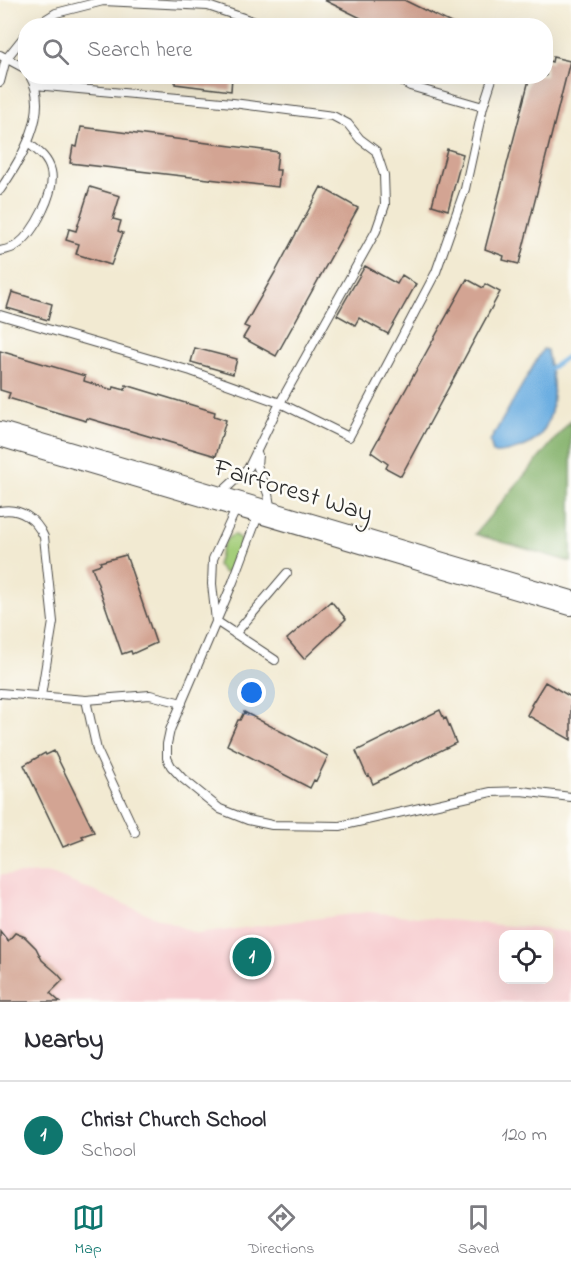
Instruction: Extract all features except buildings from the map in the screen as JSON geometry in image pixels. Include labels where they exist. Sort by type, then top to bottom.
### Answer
[{"type":"main road","name":"Fairforest Way","points":[[0,434],[571,603]]},
{"type":"lane","points":[[48,18],[56,13],[103,1],[208,6],[243,18]]},
{"type":"lane","points":[[0,82],[3,57],[18,42]]},
{"type":"lane","points":[[3,57],[18,65]]},
{"type":"lane","points":[[0,190],[20,161],[28,143],[37,104],[34,84]]},
{"type":"lane","points":[[60,84],[333,116],[348,124],[360,139],[376,152],[384,175],[385,189],[385,205],[379,222],[280,402],[249,467],[214,498]]},
{"type":"lane","points":[[406,84],[483,107]]},
{"type":"lane","points":[[0,315],[191,371],[280,402],[349,437],[436,272],[465,189],[490,84]]},
{"type":"lane","points":[[0,251],[17,245],[39,219],[49,196],[51,172],[45,156],[28,143]]},
{"type":"lane","points":[[216,621],[212,584],[213,559],[256,511],[268,494],[257,465],[258,449]]},
{"type":"lane","points":[[0,511],[24,514],[37,524],[44,537],[52,622],[41,696]]},
{"type":"lane","points":[[256,511],[233,582],[170,730],[166,752],[171,766],[220,809],[248,820],[272,825],[340,826],[491,792],[521,791],[571,797]]},
{"type":"lane","points":[[236,634],[287,573]]},
{"type":"lane","points":[[216,621],[274,660]]},
{"type":"lane","points":[[0,693],[86,700],[150,695],[182,703]]},
{"type":"lane","points":[[86,700],[97,750],[135,832]]},
{"type":"shaded area","points":[[49,873],[197,934],[368,912],[551,930],[499,930],[499,984],[553,984],[553,930],[571,932],[571,1002],[0,1002],[0,875]]},
{"type":"green space","points":[[571,420],[571,562],[475,534]]},
{"type":"green space","points":[[235,535],[240,539],[241,547],[232,571],[224,573],[217,565],[221,551],[227,539]]},
{"type":"water","points":[[543,349],[547,350],[553,382],[553,403],[548,422],[543,431],[530,444],[507,452],[493,453],[490,441]]},
{"type":"waterway","points":[[551,368],[571,354]]},
{"type":"place","name":"Christ Church School","points":[[252,957]]}]
